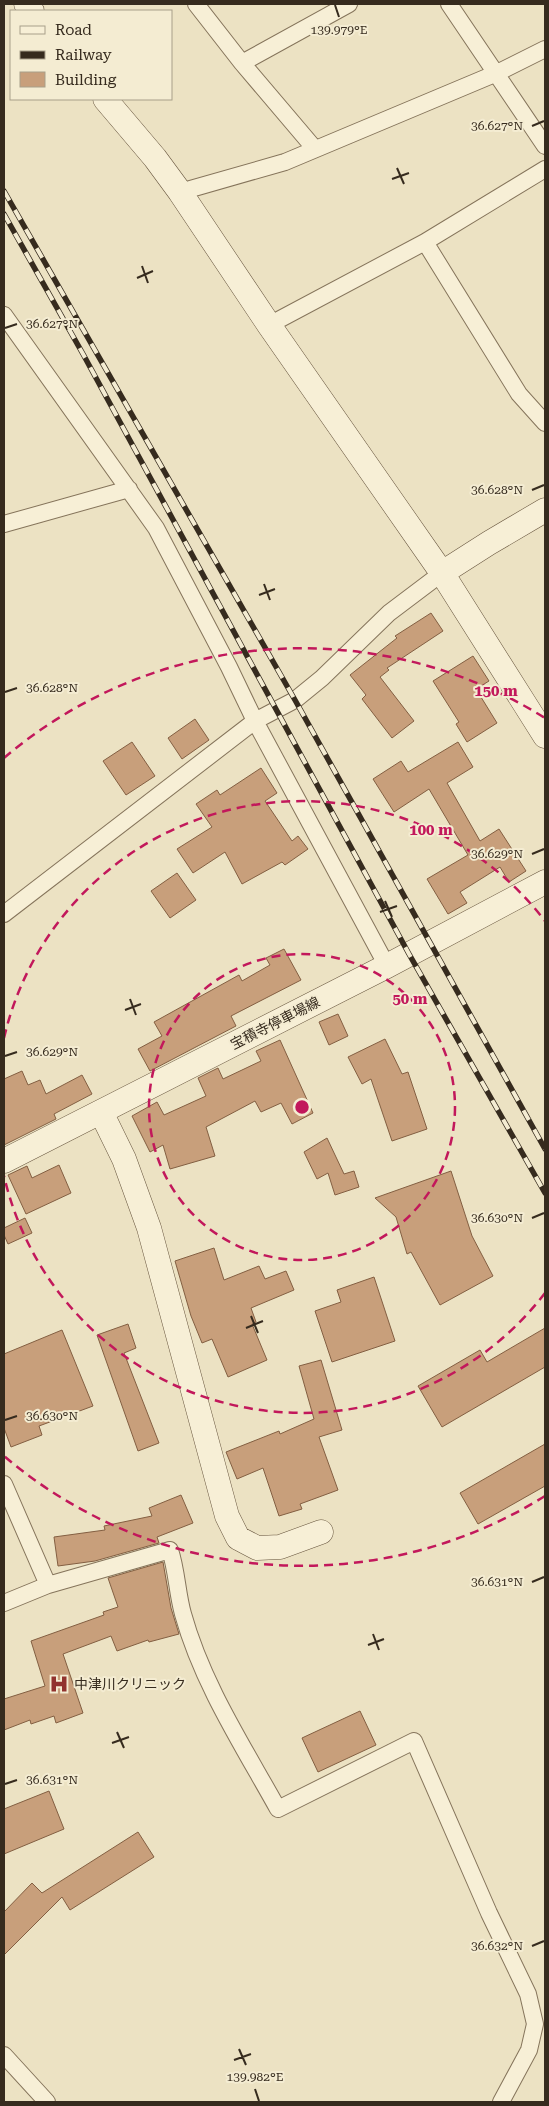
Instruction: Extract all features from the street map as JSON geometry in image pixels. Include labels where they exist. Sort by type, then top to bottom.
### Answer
[{"type":"street","points":[[196,4],[242,63],[315,149]]},
{"type":"street","points":[[242,63],[349,4]]},
{"type":"street","points":[[449,4],[545,146]]},
{"type":"street","points":[[180,192],[285,162],[497,73],[545,49]]},
{"type":"street","points":[[106,100],[156,158],[180,192],[269,325],[442,573],[545,736]]},
{"type":"street","points":[[269,325],[424,242],[545,170]]},
{"type":"street","points":[[424,242],[519,394],[545,423]]},
{"type":"street","points":[[4,315],[156,528],[229,667],[255,721],[387,966]]},
{"type":"street","points":[[4,524],[129,489]]},
{"type":"street","points":[[4,914],[255,721],[295,700],[322,678],[389,613],[442,573],[545,510]]},
{"type":"street","name":"宝積寺停車場線","points":[[4,1161],[387,966],[545,882]]},
{"type":"street","points":[[101,1112],[124,1159],[149,1228],[227,1516],[238,1538],[257,1548],[280,1547],[321,1532]]},
{"type":"street","points":[[4,1484],[48,1585]]},
{"type":"street","points":[[4,1603],[48,1585],[170,1550],[175,1565],[182,1613],[209,1684],[278,1809],[414,1741],[489,1913],[528,1994],[535,2024],[529,2050],[501,2102]]},
{"type":"street","points":[[4,2056],[47,2102]]},
{"type":"building","points":[[431,613],[443,631],[387,668],[389,670],[380,677],[414,721],[392,738],[362,699],[366,695],[350,675],[397,638],[395,636]]},
{"type":"building","points":[[473,656],[489,681],[476,689],[497,723],[467,742],[456,724],[459,722],[433,681]]},
{"type":"building","points":[[195,719],[209,740],[182,759],[168,738]]},
{"type":"building","points":[[132,742],[155,776],[126,795],[103,761]]},
{"type":"building","points":[[458,742],[473,767],[447,783],[480,841],[499,829],[526,871],[509,882],[500,867],[460,892],[467,903],[448,914],[427,879],[468,855],[429,789],[394,812],[373,779],[401,761],[408,772]]},
{"type":"building","points":[[261,768],[277,793],[265,801],[292,841],[298,836],[308,849],[285,865],[282,862],[242,884],[225,852],[193,873],[177,849],[212,827],[196,804],[217,790],[220,795]]},
{"type":"building","points":[[177,873],[196,900],[170,918],[151,891]]},
{"type":"building","points":[[284,949],[301,980],[231,1016],[236,1026],[150,1071],[138,1049],[162,1036],[154,1022],[239,975],[242,981],[270,965],[266,958]]},
{"type":"building","points":[[338,1014],[348,1036],[329,1045],[319,1022]]},
{"type":"building","points":[[385,1039],[402,1074],[408,1072],[427,1129],[392,1141],[371,1079],[362,1084],[348,1057]]},
{"type":"building","points":[[280,1040],[313,1113],[292,1124],[281,1103],[261,1112],[255,1101],[206,1127],[215,1156],[170,1169],[163,1145],[150,1152],[132,1116],[157,1102],[164,1115],[206,1096],[198,1078],[218,1068],[223,1079],[261,1061],[256,1051]]},
{"type":"building","points":[[22,1071],[28,1085],[40,1080],[46,1094],[82,1075],[92,1094],[54,1114],[56,1119],[4,1145],[4,1079]]},
{"type":"building","points":[[327,1138],[344,1174],[354,1171],[359,1187],[335,1195],[328,1173],[317,1179],[304,1152]]},
{"type":"building","points":[[59,1165],[71,1193],[26,1214],[8,1175],[27,1166],[32,1178]]},
{"type":"building","points":[[451,1171],[472,1236],[493,1276],[440,1305],[411,1252],[407,1254],[396,1217],[375,1198]]},
{"type":"building","points":[[25,1218],[32,1233],[8,1244],[4,1235],[4,1228]]},
{"type":"building","points":[[214,1248],[224,1280],[259,1266],[265,1279],[286,1271],[294,1290],[251,1308],[256,1322],[252,1324],[267,1360],[228,1377],[212,1339],[202,1343],[191,1316],[175,1261]]},
{"type":"building","points":[[374,1277],[395,1341],[332,1362],[315,1311],[341,1302],[337,1290]]},
{"type":"building","points":[[128,1324],[136,1348],[124,1353],[159,1443],[138,1451],[97,1335]]},
{"type":"building","points":[[545,1328],[545,1367],[442,1427],[418,1386],[480,1350],[487,1362]]},
{"type":"building","points":[[62,1330],[93,1406],[39,1426],[42,1435],[11,1447],[4,1428],[4,1354]]},
{"type":"building","points":[[321,1360],[342,1430],[319,1437],[338,1490],[300,1504],[302,1509],[279,1516],[263,1468],[237,1479],[226,1452],[279,1431],[280,1434],[314,1419],[299,1366]]},
{"type":"building","points":[[545,1444],[545,1486],[478,1524],[460,1493]]},
{"type":"building","points":[[181,1495],[193,1523],[157,1537],[159,1543],[95,1561],[58,1566],[54,1537],[105,1530],[104,1526],[152,1516],[149,1508]]},
{"type":"building","points":[[163,1562],[171,1608],[179,1634],[149,1642],[148,1640],[117,1651],[111,1636],[63,1654],[83,1713],[56,1723],[54,1716],[31,1724],[30,1720],[4,1730],[4,1699],[45,1686],[31,1641],[104,1615],[103,1612],[118,1607],[108,1578]]},
{"type":"building","points":[[360,1711],[376,1745],[318,1772],[302,1738]]},
{"type":"building","points":[[49,1791],[64,1829],[4,1854],[4,1809]]},
{"type":"building","points":[[138,1832],[154,1857],[70,1910],[62,1897],[4,1955],[4,1912],[32,1883],[42,1893]]},
{"type":"railway","points":[[4,191],[295,700],[545,1149]]},
{"type":"railway","points":[[4,214],[83,354],[409,954],[545,1193]]},
{"type":"place","name":"中津川クリニック","points":[[59,1684]]}]
